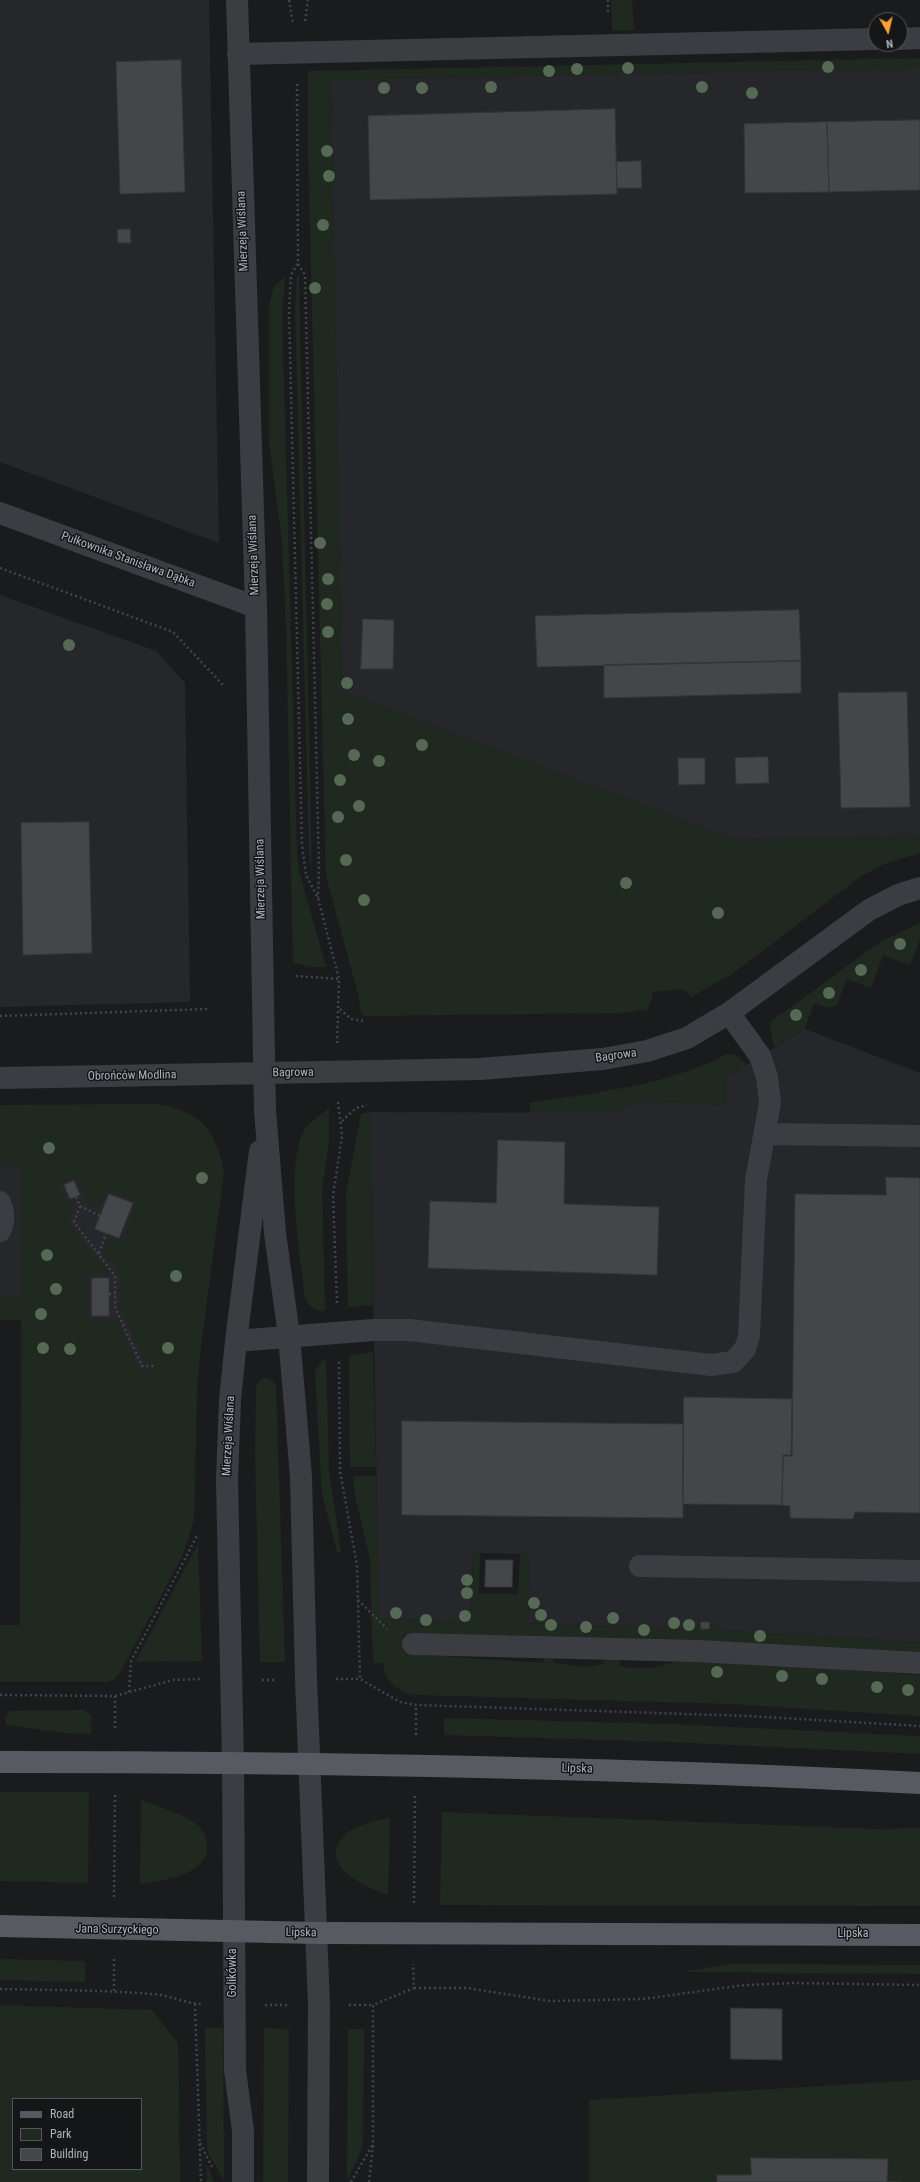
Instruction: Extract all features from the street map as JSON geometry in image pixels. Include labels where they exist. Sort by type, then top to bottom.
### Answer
[{"type":"main road","points":[[0,1762],[233,1763]]},
{"type":"main road","name":"Lipska","points":[[233,1763],[310,1763],[705,1773],[920,1783]]},
{"type":"main road","name":"Jana Surzyckiego","points":[[0,1926],[233,1932]]},
{"type":"main road","name":"Lipska","points":[[233,1932],[920,1934]]},
{"type":"street","name":"Mierzeja Wiślana","points":[[237,0],[256,607],[265,1110],[275,1233],[290,1336],[301,1477],[306,1680],[310,1763]]},
{"type":"street","points":[[908,39],[920,38]]},
{"type":"street","points":[[238,54],[868,39]]},
{"type":"street","name":"Pułkownika Stanisława Dąbka","points":[[0,513],[256,607]]},
{"type":"street","name":"Bagrowa","points":[[265,1074],[480,1069],[603,1059],[647,1051],[687,1038],[729,1013],[868,910],[898,895],[920,888]]},
{"type":"street","points":[[236,1341],[373,1330],[409,1330],[711,1365],[733,1362],[745,1349],[749,1336],[756,1180],[766,1134],[770,1103],[767,1077],[760,1056],[729,1013]]},
{"type":"street","name":"Obrońców Modlina","points":[[0,1078],[265,1074]]},
{"type":"street","name":"Mierzeja Wiślana","points":[[233,1763],[227,1480],[230,1400],[244,1268],[265,1110]]},
{"type":"street","points":[[766,1134],[920,1136]]},
{"type":"street","points":[[0,1204],[4,1214],[3,1225],[0,1231]]},
{"type":"street","points":[[640,1566],[920,1571]]},
{"type":"street","points":[[413,1644],[697,1651],[920,1663]]},
{"type":"street","name":"Golikówka","points":[[233,1763],[234,2070],[243,2130],[243,2182]]},
{"type":"street","points":[[310,1763],[319,2005],[318,2182]]},
{"type":"path","points":[[296,52],[298,264],[291,275],[289,311],[302,845],[306,875],[318,898],[339,979],[340,1008],[337,1025]]},
{"type":"path","points":[[298,264],[306,275],[319,870],[318,898]]},
{"type":"path","points":[[0,568],[173,632],[224,686]]},
{"type":"path","points":[[296,976],[339,979]]},
{"type":"path","points":[[340,1008],[351,1019],[365,1020]]},
{"type":"path","points":[[0,1016],[208,1009]]},
{"type":"path","points":[[338,1103],[341,1121],[341,1147],[333,1194],[338,1309]]},
{"type":"path","points":[[341,1121],[356,1108],[367,1105]]},
{"type":"path","points":[[76,1197],[80,1206],[100,1216]]},
{"type":"path","points":[[80,1206],[74,1222],[116,1276],[115,1307],[142,1366],[156,1366]]},
{"type":"path","points":[[98,1254],[106,1233]]},
{"type":"path","points":[[109,1294],[115,1294]]},
{"type":"path","points":[[339,1356],[340,1470],[356,1565],[360,1678]]},
{"type":"path","points":[[129,1692],[131,1661],[199,1534]]},
{"type":"path","points":[[358,1599],[390,1631],[413,1644]]},
{"type":"path","points":[[342,1679],[360,1678],[400,1702],[416,1705],[747,1716],[920,1726]]},
{"type":"path","points":[[0,1696],[115,1696],[173,1680],[201,1679]]},
{"type":"path","points":[[115,1696],[116,1735]]},
{"type":"path","points":[[416,1705],[416,1736]]},
{"type":"path","points":[[114,1885],[115,1796]]},
{"type":"path","points":[[414,1903],[415,1812]]},
{"type":"path","points":[[114,1961],[114,1991]]},
{"type":"path","points":[[413,1963],[414,1988]]},
{"type":"path","points":[[352,2005],[372,2005],[414,1988],[467,1988],[550,2001],[643,1999],[731,1986],[794,1983],[920,1985]]},
{"type":"path","points":[[0,1989],[114,1991],[157,1994],[195,2004],[209,2004]]},
{"type":"path","points":[[195,2004],[201,2182]]},
{"type":"path","points":[[264,2005],[290,2005]]},
{"type":"path","points":[[369,2182],[373,2144],[372,2005]]},
{"type":"path","points":[[199,2140],[212,2168]]},
{"type":"path","points":[[351,2182],[373,2144]]},
{"type":"shaded area","points":[[0,0],[209,0],[219,543],[0,462]]},
{"type":"shaded area","points":[[920,68],[920,835],[736,840],[342,691],[331,80]]},
{"type":"shaded area","points":[[0,595],[156,651],[185,683],[190,1002],[0,1007]]},
{"type":"shaded area","points":[[805,1029],[920,1073],[920,1642],[718,1630],[713,1620],[693,1629],[528,1623],[530,1554],[473,1553],[471,1621],[379,1618],[370,1112],[616,1113],[638,1101],[725,1105],[726,1077]]},
{"type":"shaded area","points":[[0,1166],[148,1168],[148,1393],[21,1351],[21,1320],[0,1320]]},
{"type":"green space","points":[[611,0],[632,0],[634,30],[612,31]]},
{"type":"green space","points":[[920,58],[920,68],[331,80],[342,691],[736,840],[920,835],[920,853],[884,864],[860,877],[732,974],[691,997],[683,989],[652,992],[652,999],[647,1010],[619,1013],[365,1016],[361,1013],[358,994],[326,876],[308,151],[308,71]]},
{"type":"green space","points":[[297,276],[299,276],[312,875],[309,854],[295,308]]},
{"type":"green space","points":[[285,277],[282,314],[298,867],[326,967],[312,967],[293,963],[286,623],[282,542],[269,441],[269,305],[274,286]]},
{"type":"green space","points":[[920,923],[920,940],[910,965],[883,955],[871,988],[847,979],[837,1005],[829,1008],[814,1003],[805,1029],[774,1047],[769,1023],[880,942]]},
{"type":"green space","points":[[727,1054],[735,1055],[747,1064],[726,1077],[725,1105],[638,1101],[616,1113],[530,1113],[530,1103],[606,1091],[656,1081],[704,1065]]},
{"type":"green space","points":[[157,1104],[172,1107],[195,1117],[204,1124],[211,1133],[216,1144],[221,1157],[224,1172],[201,1347],[197,1390],[194,1520],[183,1555],[121,1671],[115,1679],[107,1682],[0,1682],[0,1625],[20,1625],[21,1320],[0,1320],[0,1295],[21,1295],[22,1166],[0,1166],[0,1105]],"holes":[[[76,1177],[87,1204],[99,1209],[107,1189],[137,1202],[122,1243],[109,1238],[103,1253],[120,1274],[120,1307],[144,1361],[148,1362],[148,1370],[140,1370],[117,1320],[88,1319],[88,1274],[110,1274],[69,1223],[75,1208],[73,1202],[68,1204],[59,1183]]]},
{"type":"green space","points":[[329,1108],[329,1144],[322,1189],[325,1311],[322,1311],[315,1309],[307,1302],[303,1287],[296,1220],[295,1180],[299,1144],[304,1130],[312,1121]]},
{"type":"green space","points":[[370,1112],[373,1305],[348,1307],[346,1193],[361,1114]]},
{"type":"green space","points":[[373,1352],[376,1467],[350,1467],[349,1355]]},
{"type":"green space","points":[[326,1359],[329,1469],[341,1552],[337,1552],[322,1494],[315,1372],[321,1361]]},
{"type":"green space","points":[[263,1378],[268,1378],[271,1380],[276,1387],[285,1662],[260,1662],[255,1453],[256,1390],[257,1383]]},
{"type":"green space","points":[[353,1476],[376,1476],[379,1618],[471,1621],[473,1553],[480,1553],[479,1593],[518,1594],[520,1554],[530,1554],[528,1623],[693,1629],[699,1619],[713,1620],[718,1630],[920,1642],[920,1654],[552,1641],[513,1635],[467,1637],[404,1635],[403,1646],[410,1654],[543,1663],[545,1654],[553,1656],[554,1663],[587,1667],[601,1665],[606,1658],[620,1658],[619,1665],[635,1668],[652,1668],[683,1659],[920,1675],[920,1716],[730,1704],[418,1695],[405,1692],[394,1686],[386,1676],[383,1663],[373,1663],[370,1560],[355,1495]]},
{"type":"green space","points":[[198,1544],[202,1661],[135,1662]]},
{"type":"green space","points":[[84,1710],[91,1715],[91,1734],[65,1733],[6,1725],[6,1715],[11,1711]]},
{"type":"green space","points":[[444,1718],[670,1724],[920,1736],[920,1754],[670,1742],[444,1735]]},
{"type":"green space","points":[[0,1792],[89,1792],[88,1883],[0,1881]]},
{"type":"green space","points":[[141,1800],[187,1818],[194,1822],[203,1831],[207,1844],[206,1855],[201,1863],[193,1870],[172,1878],[140,1884]]},
{"type":"green space","points":[[442,1812],[876,1829],[920,1828],[920,1906],[440,1905]]},
{"type":"green space","points":[[390,1817],[388,1895],[357,1881],[340,1866],[336,1857],[337,1847],[348,1832],[366,1824]]},
{"type":"green space","points":[[0,1959],[85,1961],[85,1982],[0,1980]]},
{"type":"green space","points":[[729,1964],[920,1965],[920,1974],[681,1972]]},
{"type":"green space","points":[[0,2005],[152,2010],[178,2043],[180,2182],[0,2182]]},
{"type":"green space","points":[[205,2028],[223,2028],[224,2181],[209,2154],[207,2146]]},
{"type":"green space","points":[[264,2028],[289,2029],[288,2182],[263,2182]]},
{"type":"green space","points":[[348,2029],[364,2029],[363,2142],[359,2156],[347,2180]]},
{"type":"green space","points":[[920,2080],[920,2182],[887,2182],[887,2159],[751,2158],[751,2175],[717,2175],[717,2182],[589,2182],[589,2100]]},
{"type":"green space","points":[[207,2164],[214,2182],[207,2182]]},
{"type":"building","points":[[181,60],[185,192],[120,194],[116,62]]},
{"type":"building","points":[[615,109],[617,194],[370,200],[368,116]]},
{"type":"building","points":[[920,120],[920,190],[829,192],[827,122]]},
{"type":"building","points":[[827,122],[829,192],[745,193],[744,124]]},
{"type":"building","points":[[641,161],[642,188],[617,188],[616,162]]},
{"type":"building","points":[[130,229],[131,243],[118,243],[117,230]]},
{"type":"building","points":[[799,610],[801,661],[537,667],[535,616]]},
{"type":"building","points":[[363,619],[394,620],[393,669],[361,669]]},
{"type":"building","points":[[801,661],[801,693],[604,698],[604,665]]},
{"type":"building","points":[[907,692],[910,807],[841,808],[838,693]]},
{"type":"building","points":[[768,757],[769,783],[736,784],[735,758]]},
{"type":"building","points":[[678,758],[705,758],[705,784],[679,785]]},
{"type":"building","points":[[89,822],[92,953],[23,955],[21,823]]},
{"type":"building","points":[[498,1140],[565,1142],[564,1204],[659,1207],[657,1275],[428,1268],[430,1201],[496,1203]]},
{"type":"building","points":[[886,1177],[920,1178],[920,1513],[855,1512],[853,1519],[790,1518],[790,1506],[782,1505],[783,1456],[792,1456],[795,1194],[886,1195]]},
{"type":"building","points":[[74,1181],[80,1195],[70,1199],[64,1185]]},
{"type":"building","points":[[109,1194],[133,1203],[119,1238],[95,1229]]},
{"type":"building","points":[[92,1278],[109,1278],[109,1316],[92,1316]]},
{"type":"building","points":[[684,1397],[792,1399],[791,1455],[783,1455],[782,1505],[683,1504]]},
{"type":"building","points":[[402,1421],[683,1424],[683,1518],[402,1515]]},
{"type":"building","points":[[486,1560],[513,1560],[512,1587],[485,1587]]},
{"type":"building","points":[[701,1622],[710,1622],[709,1629],[701,1629]]},
{"type":"building","points":[[731,2008],[782,2009],[782,2060],[731,2059]]},
{"type":"building","points":[[751,2158],[888,2159],[887,2182],[717,2182],[717,2175],[751,2175]]}]
